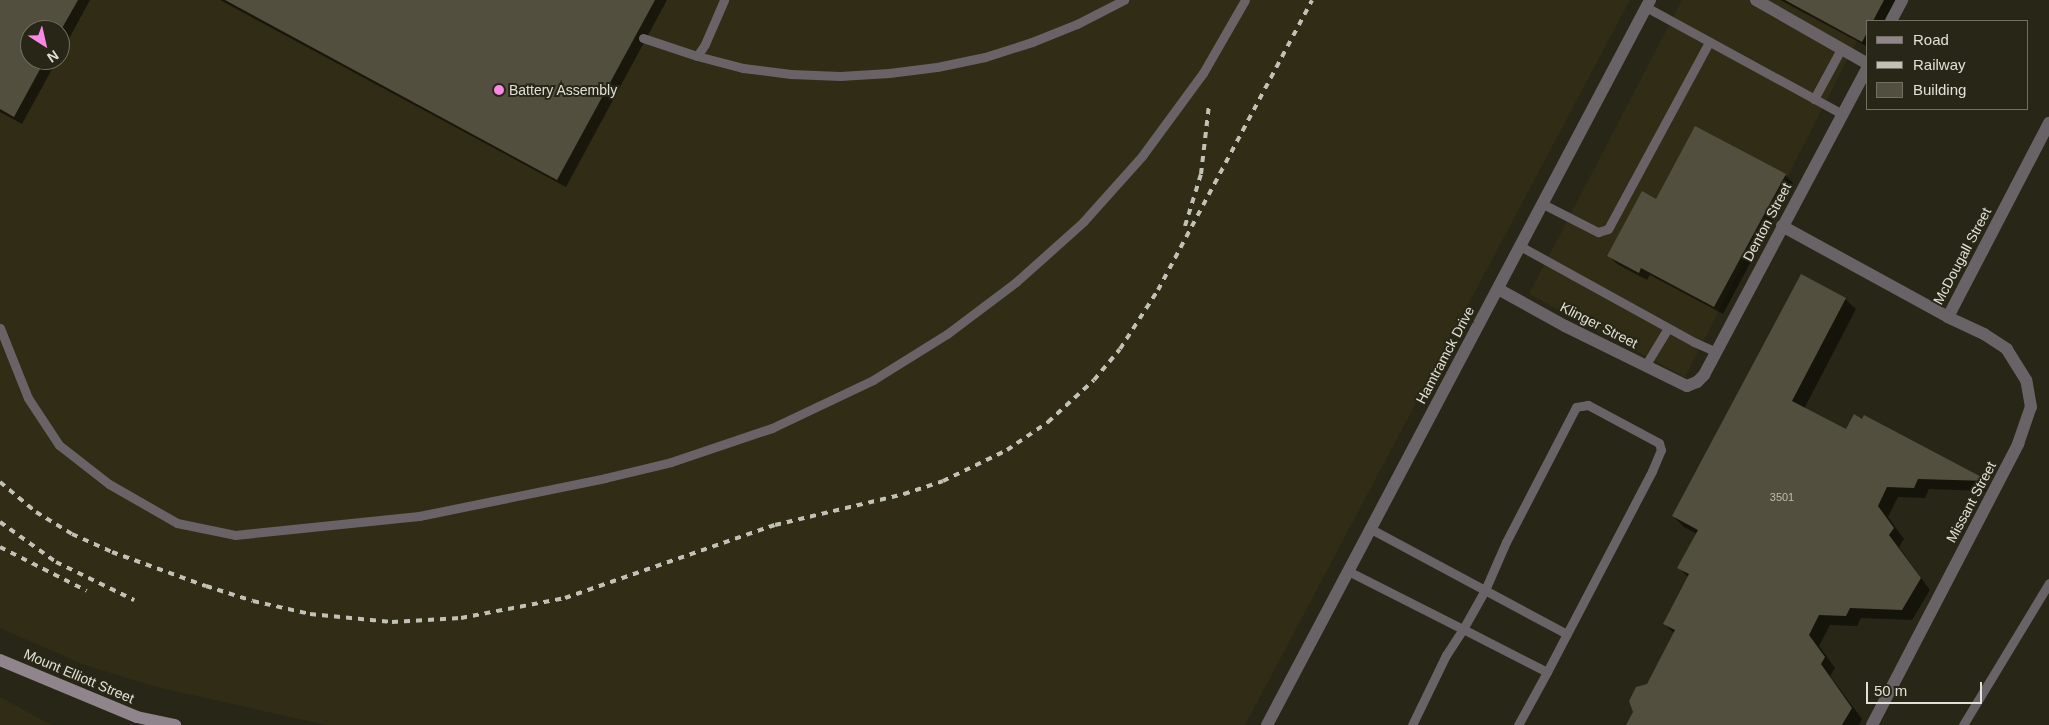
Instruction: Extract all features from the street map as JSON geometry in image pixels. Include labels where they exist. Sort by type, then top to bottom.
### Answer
[{"type":"main road","name":"Mount Elliott Street","points":[[0,660],[139,722],[175,725]]},
{"type":"street","points":[[1756,0],[1866,64]]},
{"type":"street","points":[[1892,20],[1902,0]]},
{"type":"street","name":"Hamtramck Drive","points":[[1267,725],[1648,4]]},
{"type":"street","name":"Denton Street","points":[[1687,386],[1697,382],[1704,374],[1866,69]]},
{"type":"street","name":"McDougall Street","points":[[1782,226],[1948,317],[2049,123]]},
{"type":"street","name":"Klinger Street","points":[[1498,289],[1565,326],[1687,386]]},
{"type":"street","name":"Missant Street","points":[[1872,725],[2018,444],[2031,407],[2026,380],[2007,349],[1984,334],[1948,317]]},
{"type":"lane","points":[[697,56],[705,44],[724,0]]},
{"type":"lane","points":[[643,38],[697,56],[743,68],[811,74],[889,73],[937,67],[985,57],[1032,42],[1077,24],[1124,0]]},
{"type":"lane","points":[[0,328],[28,398],[59,446],[109,484],[177,523],[235,535],[419,516],[605,478],[671,462],[772,428],[873,380],[947,334],[1016,282],[1082,222],[1142,156],[1203,72],[1245,0]]},
{"type":"lane","points":[[1648,4],[1709,42],[1842,114]]},
{"type":"lane","points":[[1543,204],[1598,232],[1608,229],[1709,42]]},
{"type":"lane","points":[[1814,99],[1841,49]]},
{"type":"lane","points":[[1520,246],[1668,328],[1716,352]]},
{"type":"lane","points":[[1645,366],[1668,328]]},
{"type":"lane","points":[[1412,725],[1446,655],[1485,590],[1506,542],[1576,407],[1588,405],[1653,438],[1659,443],[1661,450],[1518,725]]},
{"type":"lane","points":[[1371,529],[1567,634]]},
{"type":"lane","points":[[1348,571],[1547,672]]},
{"type":"lane","points":[[1963,725],[2049,583]]},
{"type":"shaded area","points":[[0,0],[1630,0],[1245,725],[326,725],[156,687],[82,664],[0,628]]},
{"type":"shaded area","points":[[1682,0],[1878,0],[1868,20],[1866,20],[1866,23],[1685,377],[1529,294]]},
{"type":"shaded area","points":[[0,697],[52,725],[0,725]]},
{"type":"building","points":[[0,0],[78,0],[67,20],[20,20],[20,70],[40,70],[14,117],[0,109]]},
{"type":"building","name":"Battery Assembly","points":[[225,0],[655,0],[557,180]]},
{"type":"building","points":[[1785,0],[1884,0],[1874,20],[1866,20],[1866,35],[1862,42]]},
{"type":"building","points":[[1695,126],[1786,174],[1714,307],[1641,268],[1639,273],[1607,256],[1642,191],[1656,199]]},
{"type":"building","points":[[1801,274],[1846,298],[1792,401],[1846,429],[1854,414],[1862,419],[1864,415],[1989,481],[1918,479],[1914,488],[1887,487],[1878,506],[1894,528],[1889,535],[1921,578],[1902,610],[1850,608],[1846,616],[1819,615],[1809,635],[1825,657],[1821,664],[1852,708],[1842,725],[1626,725],[1633,712],[1629,701],[1636,687],[1647,684],[1675,630],[1663,624],[1689,574],[1677,568],[1698,530],[1672,516]]},
{"type":"railway","points":[[0,482],[36,512],[72,534],[112,552],[206,586],[253,601],[310,614],[392,622],[461,618],[565,598],[775,525],[904,494],[943,481],[1007,450],[1048,422],[1094,380],[1120,349],[1158,290],[1312,0]]},
{"type":"railway","points":[[1185,226],[1201,174],[1209,105]]},
{"type":"railway","points":[[0,522],[56,562],[134,600]]},
{"type":"railway","points":[[0,547],[87,591]]},
{"type":"place","name":"Battery Assembly","points":[[499,90]]}]
